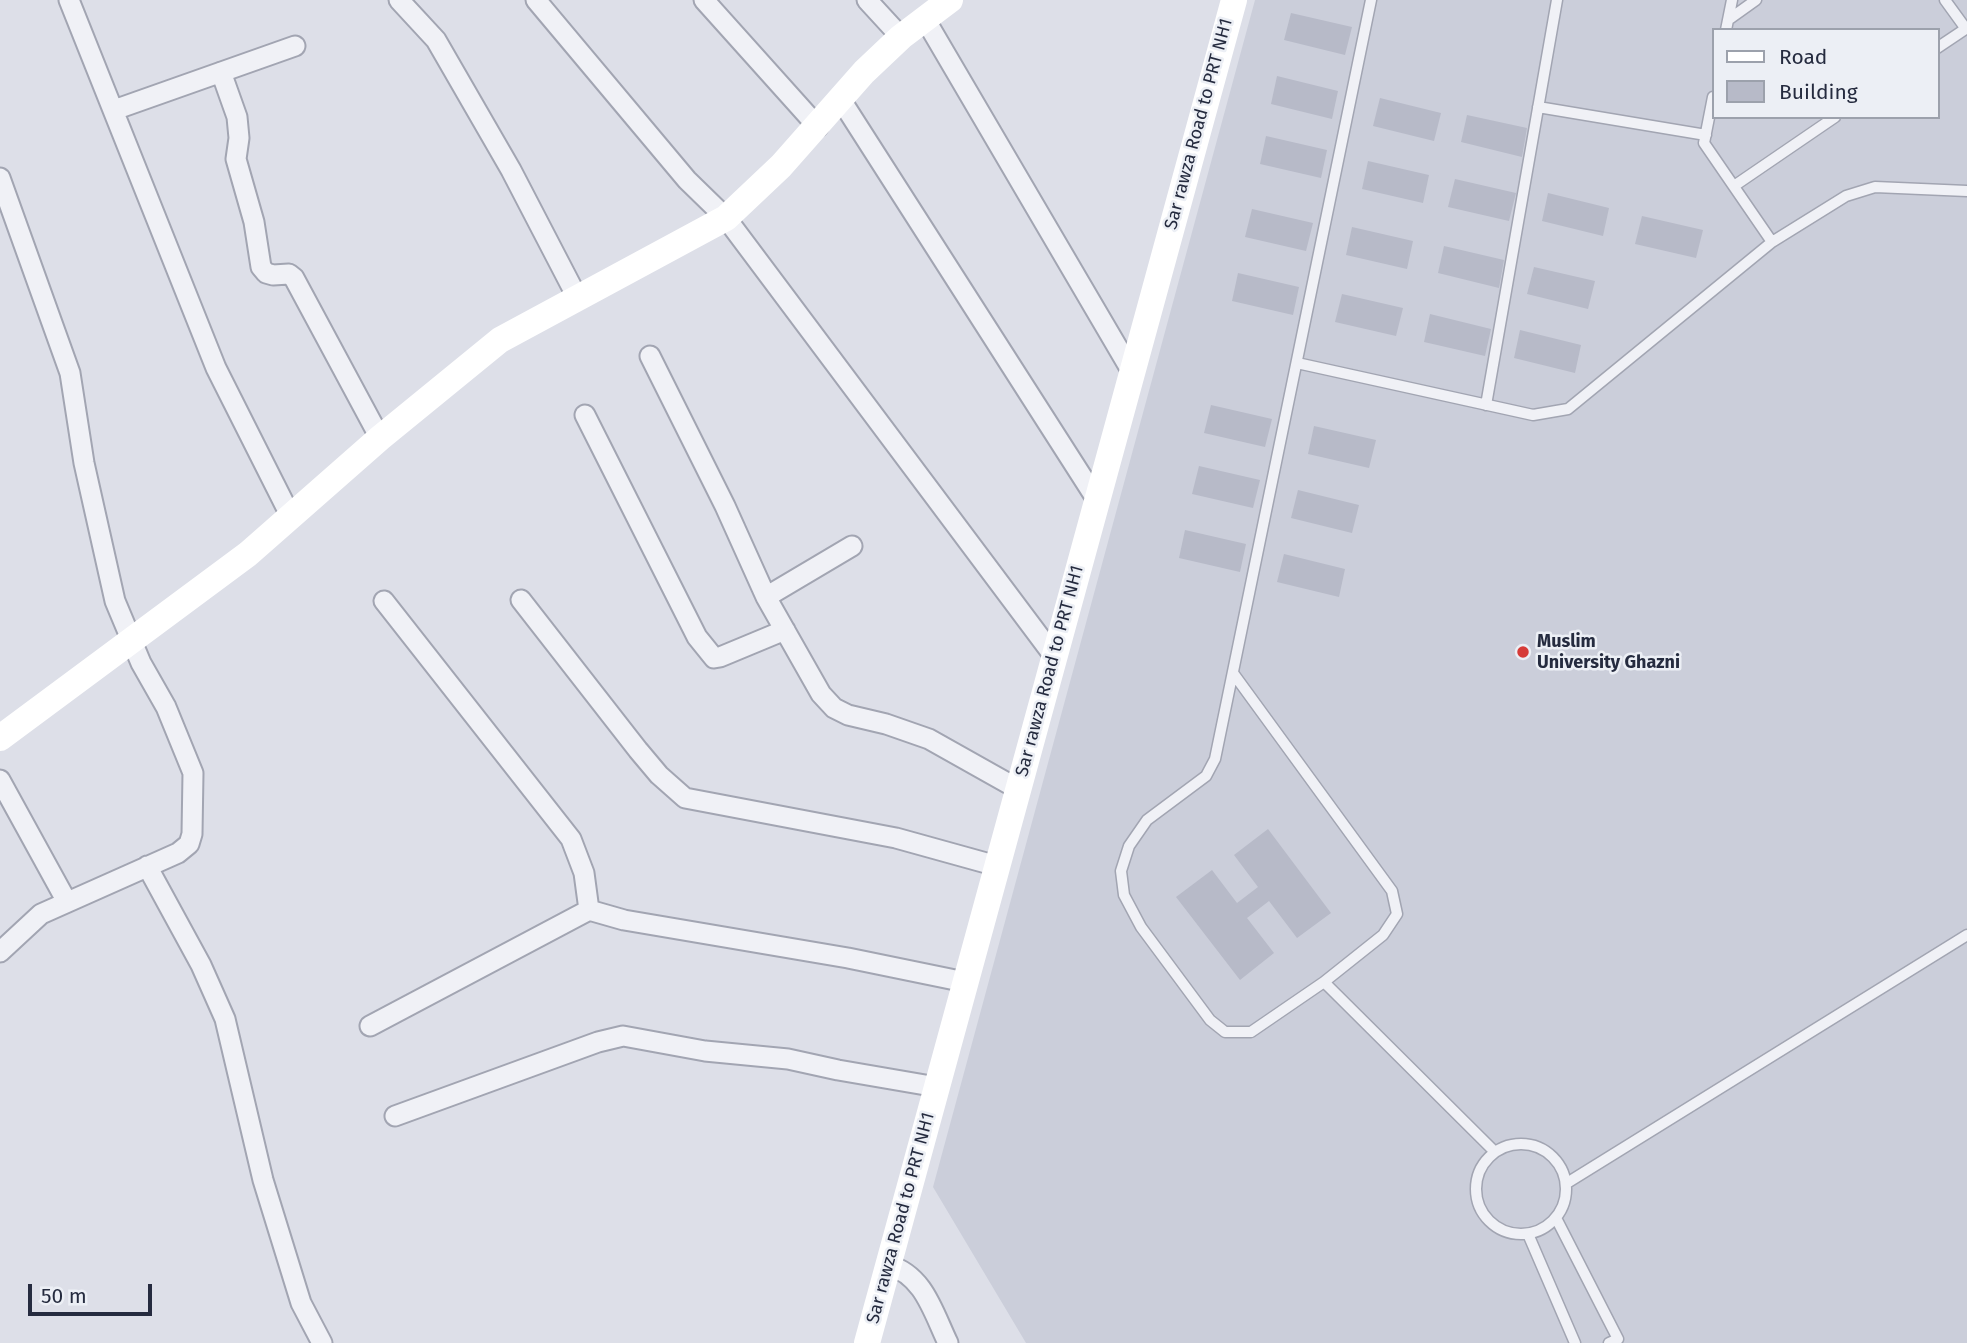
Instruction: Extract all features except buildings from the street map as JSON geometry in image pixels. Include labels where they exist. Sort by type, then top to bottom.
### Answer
[{"type":"main road","points":[[0,738],[248,554],[380,438],[500,340],[726,218],[782,166],[864,72],[901,37],[950,0]]},
{"type":"main road","name":"Sar rawza Road to PRT NH1","points":[[867,1343],[1234,0]]},
{"type":"street","points":[[69,0],[216,368],[290,517]]},
{"type":"street","points":[[399,0],[436,40],[511,170],[578,299]]},
{"type":"street","points":[[536,0],[687,180],[726,218],[1054,656]]},
{"type":"street","points":[[704,0],[818,127]]},
{"type":"street","points":[[867,0],[901,37]]},
{"type":"street","points":[[925,19],[1132,372]]},
{"type":"street","points":[[114,110],[295,46]]},
{"type":"street","points":[[221,72],[237,117],[239,138],[236,159],[254,222],[261,267],[266,273],[289,274],[294,278],[380,438]]},
{"type":"street","points":[[841,100],[1097,500]]},
{"type":"street","points":[[0,178],[69,373],[84,463],[115,601],[141,663],[166,707],[193,773],[192,834],[189,844],[178,853],[41,914],[0,952]]},
{"type":"street","points":[[650,356],[725,506],[766,597],[821,694],[834,708],[848,715],[886,724],[929,739],[1018,789]]},
{"type":"street","points":[[585,415],[698,637],[709,653],[714,658],[720,657],[785,630]]},
{"type":"street","points":[[766,597],[852,547]]},
{"type":"street","points":[[521,600],[659,775],[685,798],[896,838],[997,866]]},
{"type":"street","points":[[384,601],[571,839],[584,873],[589,910]]},
{"type":"street","points":[[0,780],[67,902]]},
{"type":"street","points":[[147,866],[201,965],[225,1019],[263,1180],[301,1303],[322,1343]]},
{"type":"street","points":[[370,1026],[589,910],[624,920],[848,958],[965,982]]},
{"type":"street","points":[[396,1116],[623,1035],[705,1051],[788,1059],[937,1087]]},
{"type":"street","points":[[888,1265],[913,1277],[925,1295],[948,1343]]},
{"type":"lane","points":[[1233,673],[1392,891],[1397,914],[1383,935],[1324,982],[1251,1032],[1225,1032],[1210,1020],[1148,937],[1124,894],[1121,871],[1129,846],[1147,820],[1206,776],[1215,759],[1371,0]]},
{"type":"lane","points":[[1486,405],[1557,0]]},
{"type":"lane","points":[[1727,25],[1732,0]]},
{"type":"lane","points":[[1727,25],[1756,0]]},
{"type":"lane","points":[[1939,47],[1966,29],[1945,0]]},
{"type":"lane","points":[[1712,102],[1704,143],[1772,242]]},
{"type":"lane","points":[[1538,107],[1706,135]]},
{"type":"lane","points":[[1734,186],[1832,119]]},
{"type":"lane","points":[[1297,363],[1533,415],[1568,409],[1772,242],[1846,196],[1875,187],[1967,191]]},
{"type":"lane","points":[[1567,1183],[1967,935]]},
{"type":"lane","points":[[1324,982],[1494,1152]]},
{"type":"lane","points":[[1517,1144],[1540,1147],[1552,1155],[1561,1167],[1567,1183],[1567,1195],[1556,1218],[1542,1230],[1528,1234],[1513,1234],[1499,1229],[1479,1207],[1476,1193],[1477,1177],[1483,1163],[1494,1152],[1517,1144]]},
{"type":"lane","points":[[1556,1218],[1618,1339],[1609,1343]]},
{"type":"lane","points":[[1528,1234],[1575,1343]]},
{"type":"shaded area","name":"Muslim University Ghazni","points":[[1255,0],[1967,0],[1967,1343],[1026,1343],[933,1187]]},
{"type":"place","name":"Muslim University Ghazni","points":[[1523,652]]}]
